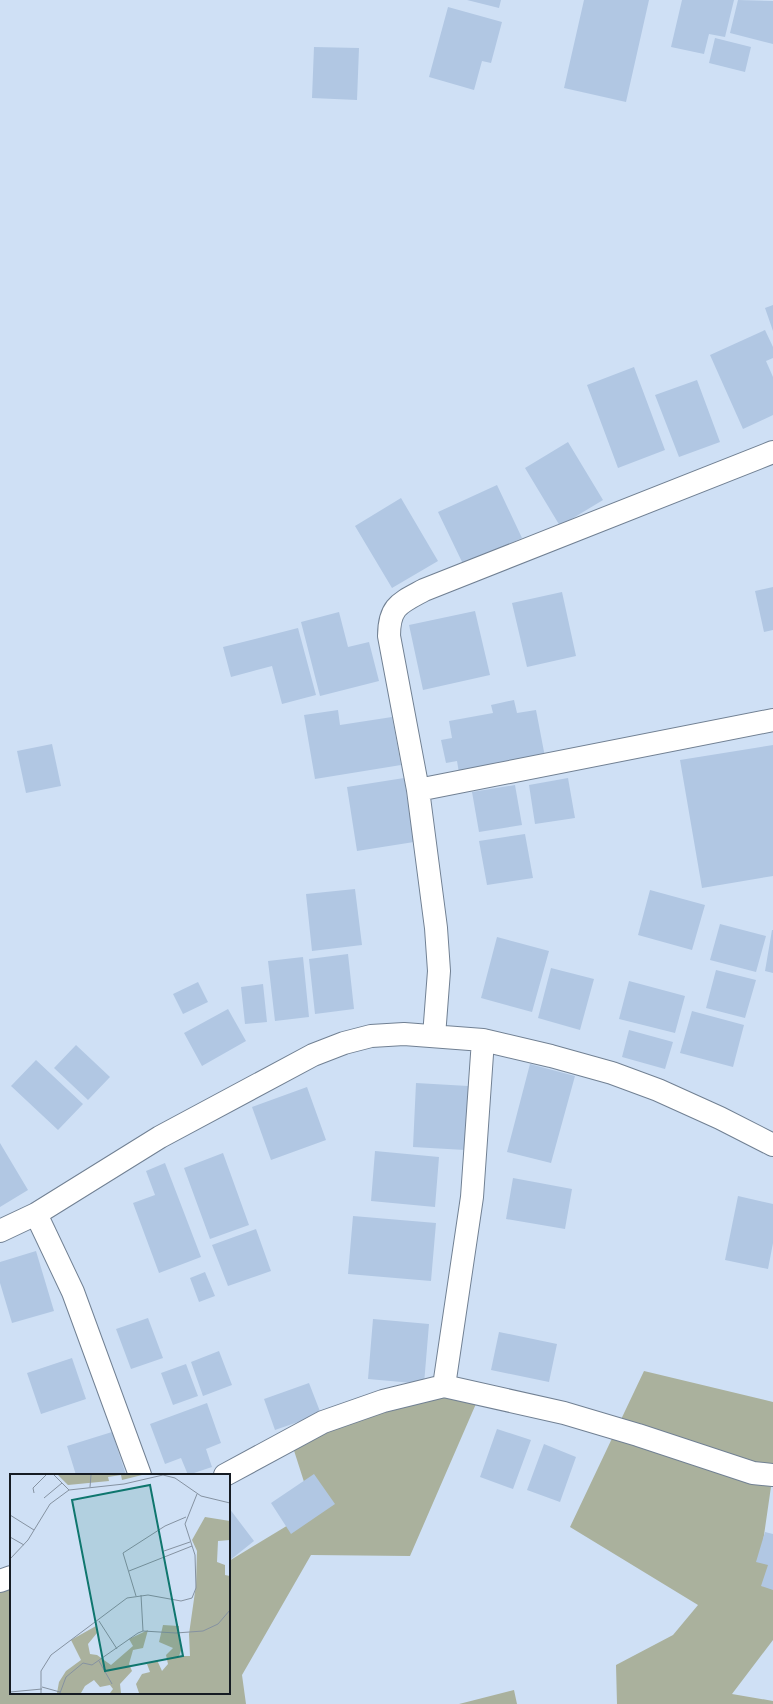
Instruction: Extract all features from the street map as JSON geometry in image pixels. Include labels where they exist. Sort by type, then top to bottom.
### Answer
[{"type":"street","points":[[434,1036],[439,971],[436,928],[418,790],[389,636],[391,617],[394,609],[402,602],[424,590],[773,452]]},
{"type":"street","points":[[418,790],[773,720]]},
{"type":"street","points":[[0,1231],[36,1214],[160,1137],[313,1055],[344,1043],[371,1036],[404,1034],[483,1040],[612,1073],[658,1090],[720,1118],[773,1145]]},
{"type":"street","points":[[444,1386],[472,1197],[483,1040]]},
{"type":"street","points":[[36,1214],[73,1292],[140,1474]]},
{"type":"street","points":[[227,1474],[323,1422],[383,1401],[444,1386],[564,1413],[638,1435],[753,1473],[773,1476]]},
{"type":"street","points":[[0,1581],[10,1577]]},
{"type":"green space","points":[[644,1371],[773,1402],[773,1473],[763,1542],[773,1579],[773,1640],[732,1694],[773,1701],[773,1704],[617,1704],[616,1665],[673,1635],[698,1605],[570,1527]]},
{"type":"green space","points":[[485,1383],[410,1556],[311,1555],[242,1675],[246,1704],[0,1704],[0,1578],[10,1589],[10,1694],[230,1694],[230,1560],[313,1510],[290,1438],[408,1385]]},
{"type":"green space","points":[[514,1690],[517,1704],[459,1704]]},
{"type":"building","points":[[467,0],[501,0],[499,8]]},
{"type":"building","points":[[584,0],[649,0],[626,102],[564,88]]},
{"type":"building","points":[[682,0],[734,0],[725,37],[709,34],[704,54],[671,47]]},
{"type":"building","points":[[738,0],[773,1],[773,44],[730,33]]},
{"type":"building","points":[[448,7],[502,22],[491,63],[482,61],[474,90],[429,77]]},
{"type":"building","points":[[715,38],[751,47],[745,72],[709,63]]},
{"type":"building","points":[[314,47],[359,48],[357,100],[312,98]]},
{"type":"building","points":[[773,305],[773,331],[765,308]]},
{"type":"building","points":[[765,330],[773,347],[773,358],[766,361],[773,377],[773,415],[743,429],[710,355]]},
{"type":"building","points":[[634,367],[665,450],[618,468],[587,385]]},
{"type":"building","points":[[697,380],[720,442],[679,457],[655,395]]},
{"type":"building","points":[[568,442],[603,500],[560,526],[525,468]]},
{"type":"building","points":[[497,485],[522,538],[464,566],[438,512]]},
{"type":"building","points":[[401,498],[438,561],[392,588],[355,526]]},
{"type":"building","points":[[773,587],[773,630],[764,632],[755,591]]},
{"type":"building","points":[[562,592],[576,656],[527,667],[512,603]]},
{"type":"building","points":[[475,611],[490,675],[423,690],[409,625]]},
{"type":"building","points":[[339,612],[348,647],[369,642],[379,681],[320,696],[301,622]]},
{"type":"building","points":[[298,628],[316,695],[282,704],[272,666],[231,677],[223,647]]},
{"type":"building","points":[[514,700],[517,713],[536,710],[545,757],[459,773],[457,761],[446,763],[441,740],[452,738],[449,721],[493,713],[491,705]]},
{"type":"building","points":[[338,710],[340,725],[392,717],[401,765],[315,779],[304,715]]},
{"type":"building","points":[[52,744],[61,786],[26,793],[17,751]]},
{"type":"building","points":[[773,745],[773,876],[702,888],[680,760]]},
{"type":"building","points":[[404,778],[414,842],[357,851],[347,787]]},
{"type":"building","points":[[568,778],[575,818],[535,824],[529,785]]},
{"type":"building","points":[[515,785],[522,825],[479,832],[472,792]]},
{"type":"building","points":[[525,834],[533,878],[487,885],[479,841]]},
{"type":"building","points":[[355,889],[362,945],[312,951],[306,894]]},
{"type":"building","points":[[650,890],[705,905],[692,950],[638,935]]},
{"type":"building","points":[[720,924],[766,936],[756,972],[710,960]]},
{"type":"building","points":[[773,930],[773,973],[765,971]]},
{"type":"building","points":[[497,937],[549,951],[532,1012],[481,998]]},
{"type":"building","points":[[348,954],[354,1009],[315,1014],[309,959]]},
{"type":"building","points":[[303,957],[309,1017],[275,1021],[268,961]]},
{"type":"building","points":[[551,968],[594,979],[580,1030],[538,1018]]},
{"type":"building","points":[[716,970],[756,980],[745,1018],[706,1008]]},
{"type":"building","points":[[629,981],[685,996],[675,1033],[619,1019]]},
{"type":"building","points":[[198,982],[208,1002],[183,1014],[173,994]]},
{"type":"building","points":[[263,984],[267,1022],[245,1024],[241,987]]},
{"type":"building","points":[[228,1009],[246,1041],[202,1066],[184,1033]]},
{"type":"building","points":[[692,1011],[744,1025],[733,1067],[680,1053]]},
{"type":"building","points":[[629,1030],[673,1042],[665,1069],[622,1057]]},
{"type":"building","points":[[76,1045],[110,1077],[88,1100],[54,1068]]},
{"type":"building","points":[[36,1060],[83,1104],[58,1130],[11,1086]]},
{"type":"building","points":[[530,1064],[575,1076],[551,1163],[507,1152]]},
{"type":"building","points":[[416,1083],[468,1086],[465,1150],[413,1147]]},
{"type":"building","points":[[307,1087],[326,1140],[271,1160],[252,1107]]},
{"type":"building","points":[[0,1143],[28,1190],[0,1207]]},
{"type":"building","points":[[375,1151],[439,1157],[435,1207],[371,1201]]},
{"type":"building","points":[[223,1153],[249,1225],[210,1239],[184,1168]]},
{"type":"building","points":[[165,1163],[201,1257],[159,1273],[133,1203],[155,1195],[146,1171]]},
{"type":"building","points":[[513,1178],[572,1189],[565,1229],[506,1219]]},
{"type":"building","points":[[738,1196],[773,1204],[773,1243],[768,1269],[725,1260]]},
{"type":"building","points":[[353,1216],[436,1223],[431,1281],[348,1274]]},
{"type":"building","points":[[256,1229],[271,1271],[228,1286],[212,1245]]},
{"type":"building","points":[[36,1251],[54,1311],[12,1323],[0,1283],[0,1262]]},
{"type":"building","points":[[205,1272],[215,1296],[199,1302],[190,1278]]},
{"type":"building","points":[[148,1318],[163,1358],[131,1369],[116,1329]]},
{"type":"building","points":[[373,1319],[429,1324],[424,1384],[368,1379]]},
{"type":"building","points":[[499,1332],[557,1344],[549,1382],[491,1370]]},
{"type":"building","points":[[219,1351],[232,1385],[203,1396],[191,1362]]},
{"type":"building","points":[[72,1358],[86,1399],[41,1414],[27,1373]]},
{"type":"building","points":[[186,1364],[198,1396],[173,1405],[161,1373]]},
{"type":"building","points":[[309,1383],[321,1414],[275,1430],[264,1399]]},
{"type":"building","points":[[207,1403],[221,1443],[206,1449],[212,1467],[188,1474],[181,1458],[165,1464],[150,1424]]},
{"type":"building","points":[[497,1429],[531,1440],[513,1489],[480,1477]]},
{"type":"building","points":[[112,1432],[126,1474],[76,1474],[67,1446]]},
{"type":"building","points":[[544,1444],[576,1457],[560,1502],[527,1490]]},
{"type":"building","points":[[314,1474],[335,1504],[291,1534],[271,1503]]},
{"type":"building","points":[[230,1509],[254,1541],[230,1560]]},
{"type":"building","points":[[765,1532],[773,1534],[773,1590],[761,1586],[768,1565],[756,1562]]}]
